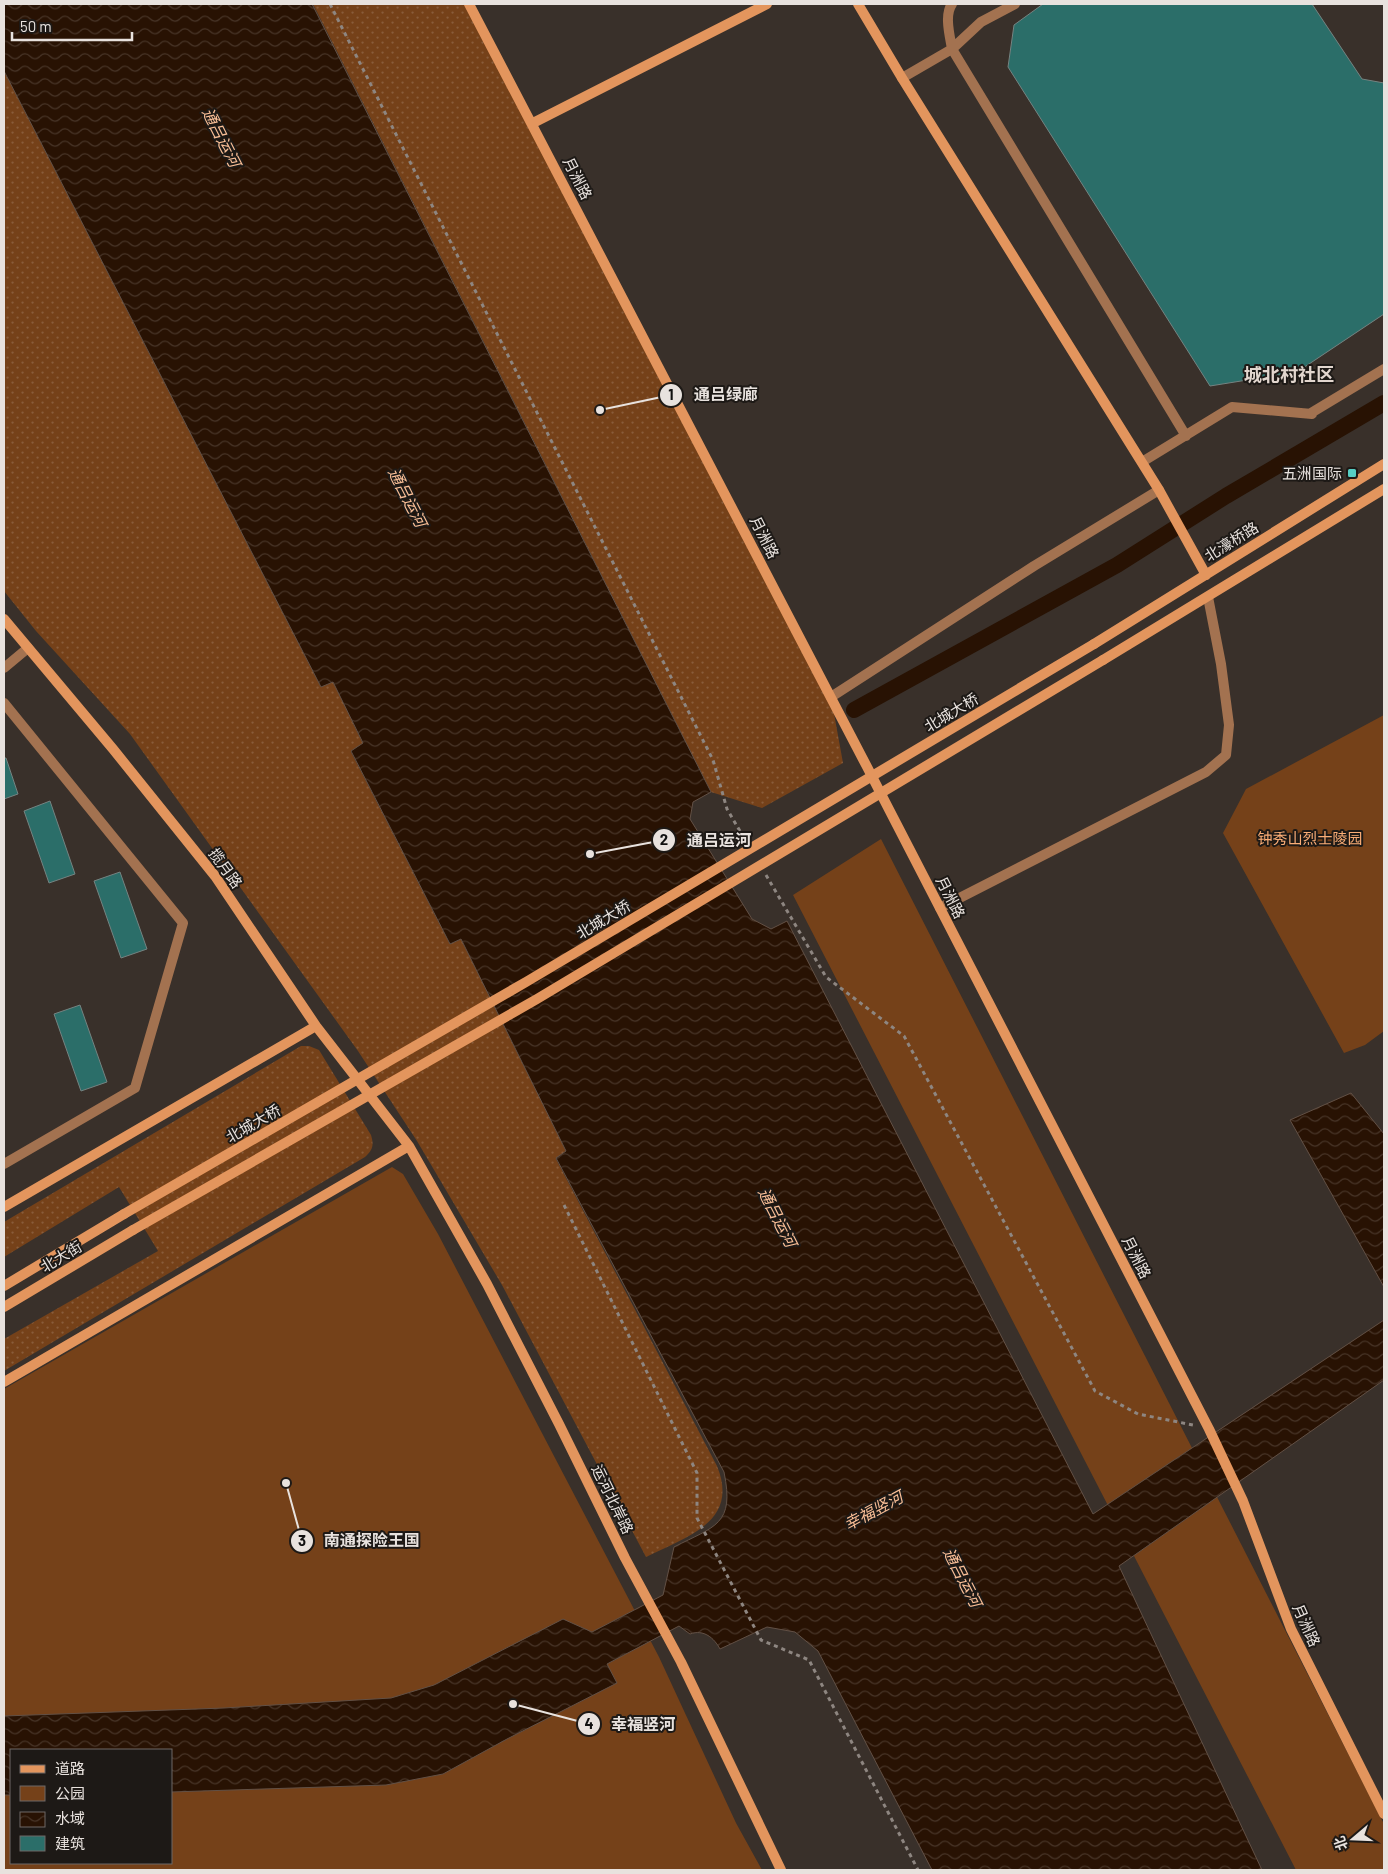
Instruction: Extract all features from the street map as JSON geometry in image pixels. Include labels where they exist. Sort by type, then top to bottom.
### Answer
[{"type":"street","name":"月洲路","points":[[469,4],[533,123],[831,696],[1209,1429],[1243,1502],[1291,1629],[1384,1814]]},
{"type":"street","points":[[533,123],[767,4]]},
{"type":"street","points":[[858,4],[902,78],[1160,490],[1206,575]]},
{"type":"street","points":[[952,4],[948,26],[952,49],[1186,436]]},
{"type":"street","points":[[902,78],[952,49],[981,22],[1015,4]]},
{"type":"street","points":[[1142,462],[1232,407],[1312,414],[1384,369]]},
{"type":"street","name":"北濠桥路","points":[[1094,644],[1384,464]]},
{"type":"street","points":[[940,908],[1206,772],[1226,755],[1229,725],[1208,597],[1384,489]]},
{"type":"street","points":[[831,696],[1034,566],[1160,490]]},
{"type":"street","name":"北大街","points":[[4,1307],[133,1230],[537,999],[1208,597]]},
{"type":"street","name":"揽月路","points":[[4,619],[113,749],[215,876],[316,1026],[409,1146]]},
{"type":"street","name":"北城大桥","points":[[124,1214],[518,987],[1094,644]]},
{"type":"street","points":[[4,668],[28,648]]},
{"type":"street","points":[[4,703],[183,923],[135,1088],[4,1164]]},
{"type":"street","points":[[4,1207],[316,1026]]},
{"type":"street","points":[[4,1382],[409,1146]]},
{"type":"street","name":"运河北岸路","points":[[409,1146],[487,1284],[559,1424],[625,1558],[681,1662],[781,1870]]},
{"type":"street","name":"北大街","points":[[4,1286],[124,1214]]},
{"type":"path","points":[[330,4],[713,760],[727,809],[746,842]]},
{"type":"path","points":[[761,868],[826,977],[904,1036],[1095,1391],[1138,1414],[1209,1429]]},
{"type":"path","points":[[564,1205],[697,1473],[697,1518],[761,1640],[809,1660],[918,1870]]},
{"type":"green space","points":[[313,4],[469,4],[831,697],[843,763],[762,808],[711,792]]},
{"type":"green space","points":[[4,71],[321,687],[333,681],[363,744],[351,752],[450,944],[461,939],[566,1151],[556,1159],[717,1466],[722,1485],[721,1501],[715,1514],[705,1525],[692,1534],[646,1557],[502,1285],[417,1141],[358,1051],[130,734],[36,631],[4,591]]},
{"type":"green space","name":"钟秀山烈士陵园","points":[[1384,715],[1384,1031],[1365,1045],[1344,1053],[1223,833],[1246,789]]},
{"type":"green space","points":[[881,839],[1384,1824],[1384,1870],[1296,1870],[793,895]]},
{"type":"green space","points":[[301,1046],[309,1046],[319,1050],[371,1135],[372,1147],[368,1154],[4,1371],[4,1339],[158,1251],[119,1187],[4,1257],[4,1222]]},
{"type":"green space","points":[[392,1167],[403,1174],[438,1234],[659,1657],[736,1823],[762,1870],[4,1870],[4,1389]]},
{"type":"water","points":[[4,4],[312,4],[711,792],[693,802],[690,819],[752,919],[771,929],[787,921],[1093,1514],[1384,1320],[1384,1380],[1119,1566],[1262,1870],[932,1870],[818,1651],[795,1632],[767,1627],[720,1649],[715,1641],[708,1636],[700,1633],[690,1634],[679,1626],[607,1664],[617,1683],[443,1774],[386,1785],[172,1792],[172,1749],[10,1749],[10,1795],[4,1795],[4,1716],[224,1708],[391,1698],[434,1685],[563,1619],[592,1632],[663,1595],[674,1547],[701,1534],[718,1522],[724,1513],[727,1503],[727,1490],[724,1472],[556,1158],[566,1151],[461,939],[450,944],[351,751],[363,743],[333,682],[321,687],[4,71]]},
{"type":"water","points":[[1351,1093],[1384,1134],[1384,1287],[1290,1120]]},
{"type":"building","points":[[1043,4],[1312,4],[1362,79],[1384,83],[1384,314],[1297,372],[1210,386],[1008,67],[1014,25]]},
{"type":"building","points":[[4,758],[6,758],[18,794],[4,799]]},
{"type":"building","points":[[50,801],[75,874],[49,883],[24,811]]},
{"type":"building","points":[[120,872],[147,949],[121,958],[94,881]]},
{"type":"building","points":[[80,1005],[107,1082],[81,1091],[54,1014]]},
{"type":"waterway","points":[[854,710],[1117,565],[1226,496],[1384,403]]},
{"type":"place","name":"通吕绿廊","points":[[600,410]]},
{"type":"place","name":"五洲国际","points":[[1352,473]]},
{"type":"place","name":"通吕运河","points":[[590,854]]},
{"type":"place","name":"南通探险王国","points":[[286,1483]]},
{"type":"place","name":"幸福竖河","points":[[513,1704]]},
{"type":"district","name":"城北村社区","points":[[1289,374]]}]
